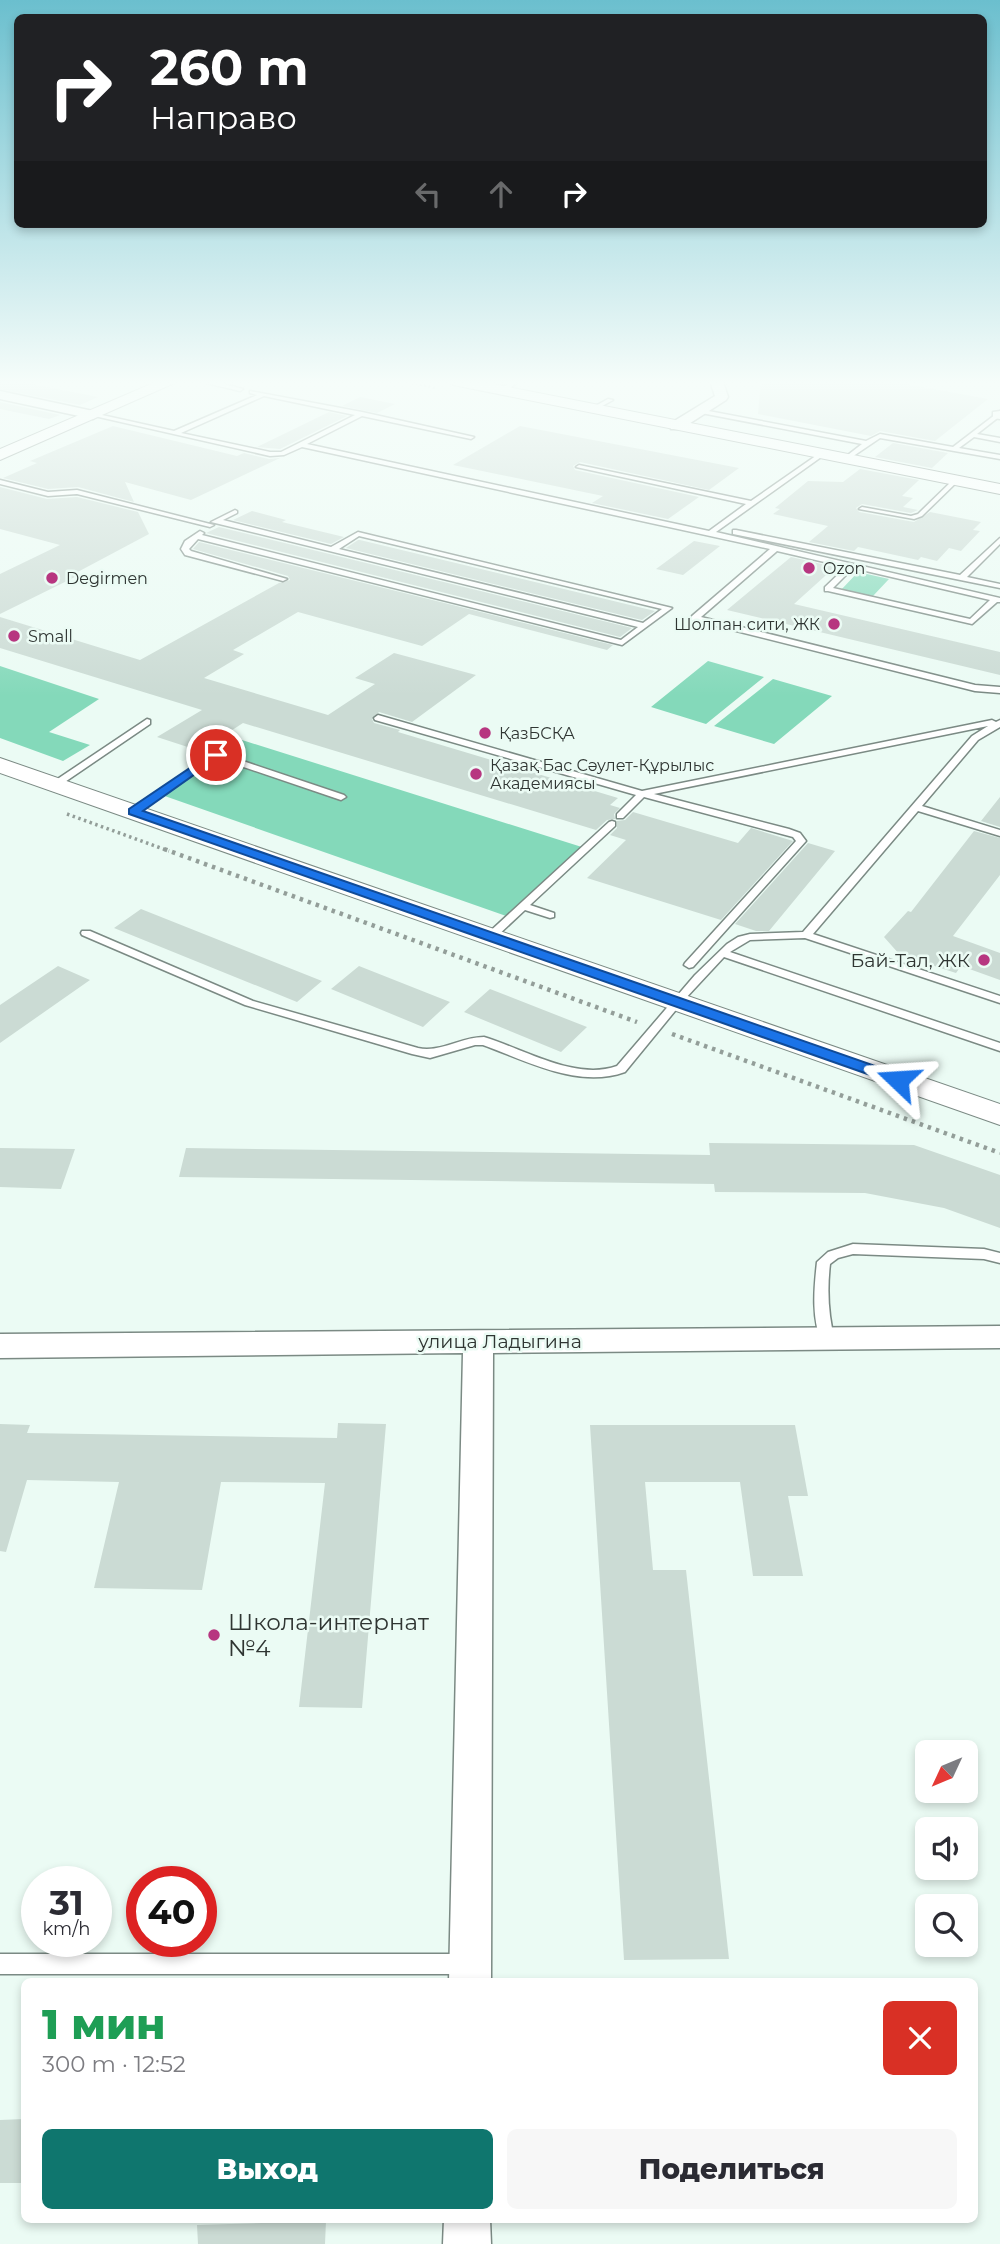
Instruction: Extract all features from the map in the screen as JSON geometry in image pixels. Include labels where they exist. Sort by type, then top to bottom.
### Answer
[{"type":"street","points":[[0,765],[1000,1115]]},
{"type":"street","name":"улица Ладыгина","points":[[0,1346],[478,1340],[828,1341],[1000,1337]]},
{"type":"street","points":[[470,1973],[478,1340]]},
{"type":"street","points":[[467,2223],[467,2244]]},
{"type":"lane","points":[[14,486],[48,495],[77,492],[333,549],[645,626]]},
{"type":"lane","points":[[498,486],[1000,586]]},
{"type":"lane","points":[[668,486],[751,503]]},
{"type":"lane","points":[[713,530],[776,486]]},
{"type":"lane","points":[[862,509],[912,518],[920,515],[950,486]]},
{"type":"lane","points":[[235,512],[213,523],[188,543],[185,549],[188,553],[283,579]]},
{"type":"lane","points":[[713,530],[775,549],[998,599]]},
{"type":"lane","points":[[196,536],[622,643],[668,608],[358,534],[333,549]]},
{"type":"lane","points":[[962,578],[1000,540]]},
{"type":"lane","points":[[775,549],[695,618],[975,688],[1000,690]]},
{"type":"lane","points":[[850,567],[828,589],[972,622],[998,599]]},
{"type":"lane","points":[[378,718],[642,794],[797,835],[801,841],[689,965]]},
{"type":"lane","points":[[56,785],[148,722]]},
{"type":"lane","points":[[491,936],[642,794],[1000,722]]},
{"type":"lane","points":[[806,935],[975,738],[1000,722]]},
{"type":"lane","points":[[134,811],[216,755],[341,797]]},
{"type":"lane","points":[[915,807],[1000,833]]},
{"type":"lane","points":[[523,906],[550,915]]},
{"type":"lane","points":[[86,933],[249,1003],[416,1051],[430,1054],[484,1041],[570,1070],[598,1076],[614,1074],[621,1069],[677,1002],[723,953],[739,940],[759,936],[806,935],[1000,1000]]},
{"type":"lane","points":[[723,953],[1000,1047]]},
{"type":"lane","points":[[828,1341],[820,1307],[821,1281],[824,1262],[833,1255],[853,1249],[984,1254],[1000,1258]]},
{"type":"lane","points":[[0,1964],[470,1973]]},
{"type":"path","points":[[65,813],[1000,1153]]},
{"type":"green space","points":[[858,572],[889,579],[873,596],[841,590]]},
{"type":"green space","points":[[708,661],[764,677],[706,724],[651,707]]},
{"type":"green space","points":[[0,666],[99,699],[49,732],[90,745],[63,761],[0,738]]},
{"type":"green space","points":[[773,679],[832,696],[774,744],[714,726]]},
{"type":"green space","points":[[242,740],[585,848],[509,917],[159,794]]},
{"type":"building","points":[[35,486],[127,486],[134,502],[78,487],[48,489]]},
{"type":"building","points":[[139,486],[221,486],[191,500]]},
{"type":"building","points":[[553,486],[647,486],[699,497],[668,519],[592,503],[603,496]]},
{"type":"building","points":[[689,486],[715,486],[709,490]]},
{"type":"building","points":[[802,486],[913,486],[902,496],[913,498],[903,507],[918,510],[911,513],[862,504],[856,508],[859,512],[914,522],[930,512],[981,522],[973,530],[980,531],[961,551],[949,548],[937,561],[921,557],[918,560],[858,547],[854,551],[809,542],[828,526],[773,514],[780,509],[775,508]]},
{"type":"building","points":[[0,487],[47,499],[77,497],[138,512],[149,534],[72,575],[77,576],[0,614],[0,574],[60,545],[0,529]]},
{"type":"building","points":[[252,511],[286,520],[282,522],[344,537],[331,544],[233,520]]},
{"type":"building","points":[[219,527],[632,628],[620,637],[206,533]]},
{"type":"building","points":[[358,540],[655,611],[642,620],[346,548]]},
{"type":"building","points":[[694,541],[720,546],[683,575],[656,569]]},
{"type":"building","name":"Қазақ Бас Сәулет-Құрылыс Академиясы","points":[[199,542],[613,645],[607,650],[469,614],[422,646],[298,612],[233,650],[244,654],[204,678],[328,715],[375,684],[355,678],[394,653],[476,675],[412,722],[379,712],[372,719],[374,723],[400,730],[398,732],[618,798],[610,805],[620,808],[614,814],[615,819],[607,820],[596,830],[243,723],[200,751],[157,737],[202,710],[0,648],[0,617],[140,660],[279,583],[290,580],[288,576],[193,549]]},
{"type":"building","name":"Шолпан сити, ЖК","points":[[791,557],[835,567],[794,604],[1000,652],[1000,675],[727,610]]},
{"type":"building","points":[[1000,797],[1000,827],[981,821]]},
{"type":"building","points":[[633,812],[738,843],[751,828],[793,841],[721,920],[587,878],[626,840],[610,835],[617,828],[617,821],[625,820]]},
{"type":"building","points":[[974,831],[1000,838],[1000,875],[953,936],[1000,953],[1000,980],[961,966],[956,973],[900,955],[884,937],[908,911],[911,912]]},
{"type":"building","points":[[808,843],[835,851],[769,931],[756,931],[735,924]]},
{"type":"building","points":[[141,909],[322,981],[297,1002],[114,928]]},
{"type":"building","points":[[58,966],[90,980],[0,1043],[0,1005]]},
{"type":"building","points":[[359,966],[450,1002],[423,1027],[331,989]]},
{"type":"building","points":[[490,989],[587,1027],[561,1052],[464,1012]]},
{"type":"building","points":[[709,1143],[914,1145],[1000,1175],[1000,1228],[944,1208],[865,1193],[715,1192],[714,1184],[179,1177],[186,1148],[710,1155]]},
{"type":"building","points":[[0,1148],[75,1149],[61,1189],[0,1187]]},
{"type":"building","points":[[338,1423],[386,1424],[362,1708],[299,1707],[325,1483],[221,1482],[202,1590],[94,1588],[119,1482],[27,1480],[6,1552],[0,1551],[0,1424],[30,1425],[27,1433],[337,1438]]},
{"type":"building","points":[[590,1425],[795,1425],[808,1496],[788,1496],[803,1576],[753,1576],[740,1482],[645,1482],[653,1570],[686,1570],[729,1959],[624,1960]]},
{"type":"building","points":[[21,2119],[21,2183],[0,2183],[0,2120]]},
{"type":"building","points":[[326,2223],[325,2244],[198,2244],[197,2225]]},
{"type":"place","name":"Ozon","points":[[809,568]]},
{"type":"place","name":"Degirmen","points":[[52,578]]},
{"type":"place","name":"Шолпан сити, ЖК","points":[[834,624]]},
{"type":"place","name":"Small","points":[[14,636]]},
{"type":"place","name":"ҚазБСҚА","points":[[485,733]]},
{"type":"place","name":"Қазақ Бас Сәулет-Құрылыс Академиясы","points":[[476,774]]},
{"type":"place","name":"Бай-Тал, ЖК","points":[[984,960]]},
{"type":"place","name":"Школа-интернат №4","points":[[214,1635]]},
{"type":"route","points":[[216,755],[134,811],[898,1080]]}]
